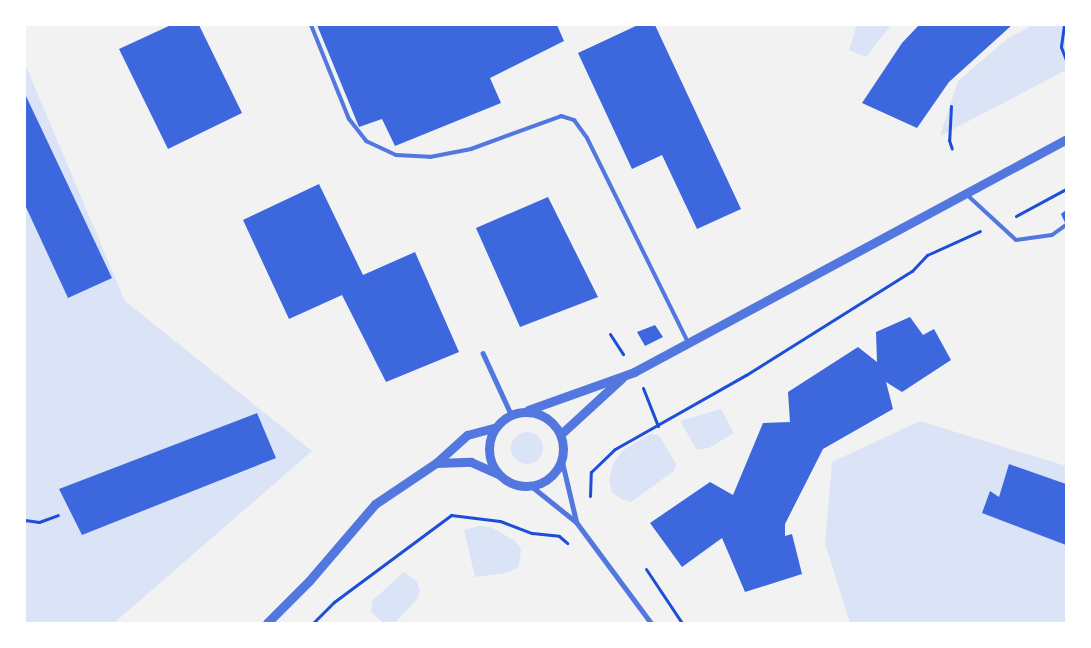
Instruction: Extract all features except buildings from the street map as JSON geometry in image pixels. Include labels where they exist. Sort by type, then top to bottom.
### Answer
[{"type":"street","points":[[267,623],[309,581],[375,504],[436,463],[467,435],[494,428],[511,414],[528,410],[626,375],[1066,140]]},
{"type":"street","points":[[483,353],[511,414]]},
{"type":"street","points":[[561,434],[626,375]]},
{"type":"street","points":[[528,410],[554,422],[561,434],[564,448],[562,462],[576,522]]},
{"type":"street","points":[[494,428],[488,452],[498,474]]},
{"type":"street","points":[[436,463],[471,462],[519,486],[531,486],[544,482],[562,462]]},
{"type":"street","points":[[531,486],[576,522],[651,623]]},
{"type":"lane","points":[[311,25],[348,119],[366,141],[396,155],[430,157],[471,149],[561,116],[574,120],[591,147],[688,342]]},
{"type":"lane","points":[[965,193],[1016,240],[1052,234],[1066,225]]},
{"type":"path","points":[[1064,25],[1061,47],[1066,60]]},
{"type":"path","points":[[951,106],[949,140],[952,149]]},
{"type":"path","points":[[590,500],[591,472],[615,449],[754,370],[912,271],[927,255],[942,247]]},
{"type":"path","points":[[25,520],[39,522],[58,515]]},
{"type":"path","points":[[313,623],[334,602],[451,515],[500,521],[532,533],[559,536],[572,547]]},
{"type":"path","points":[[646,569],[682,623]]},
{"type":"shaded area","points":[[857,25],[891,25],[866,57],[849,50]]},
{"type":"shaded area","points":[[1033,25],[1066,25],[1066,70],[940,136],[958,81],[1007,39]]},
{"type":"shaded area","points":[[25,64],[125,301],[312,451],[114,623],[25,623]]},
{"type":"shaded area","points":[[721,409],[734,433],[709,448],[697,450],[680,421]]},
{"type":"shaded area","points":[[920,421],[1066,466],[1066,623],[850,623],[825,543],[832,462]]},
{"type":"shaded area","points":[[527,432],[533,433],[538,437],[542,442],[542,454],[538,459],[533,463],[527,464],[521,463],[516,459],[512,454],[511,448],[512,442],[516,437],[521,433]]},
{"type":"shaded area","points":[[650,434],[658,435],[662,440],[676,464],[674,471],[631,502],[621,499],[612,492],[609,480],[613,464],[623,450]]},
{"type":"shaded area","points":[[479,526],[491,527],[515,541],[521,549],[519,567],[507,573],[475,577],[464,530]]},
{"type":"shaded area","points":[[404,572],[417,581],[420,590],[417,599],[395,623],[383,623],[371,612],[372,601]]}]
